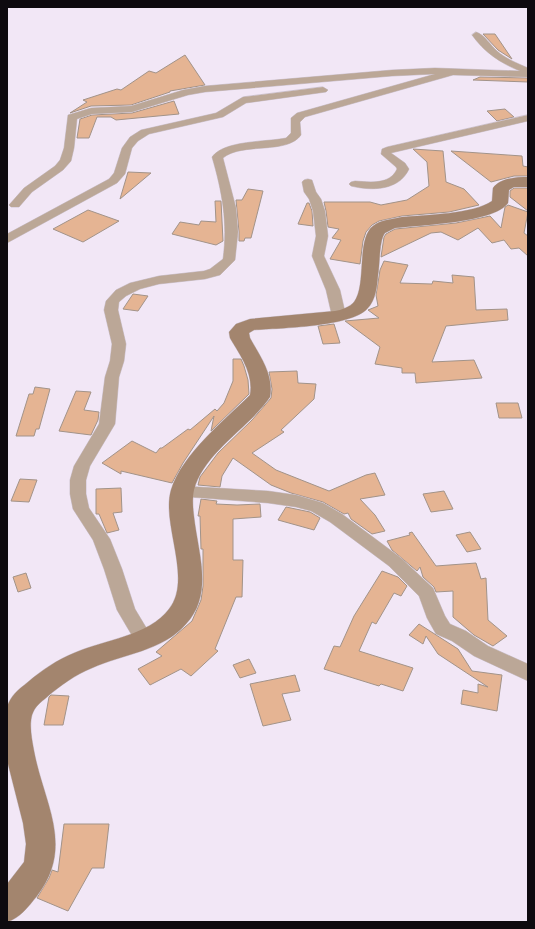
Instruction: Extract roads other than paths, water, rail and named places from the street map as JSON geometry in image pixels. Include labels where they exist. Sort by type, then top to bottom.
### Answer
[{"type":"street","points":[[476,35],[492,53],[510,64],[528,72]]},
{"type":"street","points":[[15,205],[28,190],[59,168],[65,161],[69,148],[72,117],[81,113],[101,110],[132,110],[186,92],[376,74],[419,72],[528,72]]},
{"type":"street","points":[[7,238],[113,181],[119,174],[127,148],[134,139],[145,132],[219,115],[237,103],[249,99],[353,86],[419,72]]},
{"type":"street","points":[[144,639],[126,610],[102,539],[80,509],[78,494],[78,480],[82,466],[107,424],[112,377],[117,361],[119,344],[111,310],[113,301],[121,293],[135,286],[159,280],[205,275],[215,272],[229,260],[232,242],[232,219],[229,197],[217,157],[219,154],[234,148],[290,140],[296,137],[297,134],[294,121],[301,115],[452,72]]},
{"type":"street","points":[[355,184],[368,186],[380,185],[396,180],[402,175],[403,169],[401,166],[386,154],[386,152],[391,149],[528,118]]},
{"type":"street","points":[[308,182],[310,192],[320,211],[322,236],[318,256],[333,290],[339,316]]},
{"type":"street","points":[[7,907],[28,882],[39,863],[42,844],[16,744],[15,720],[22,703],[42,685],[60,672],[84,660],[144,639],[173,621],[186,606],[190,571],[183,515],[182,492],[190,472],[203,455],[260,397],[262,390],[258,374],[240,338],[239,332],[243,328],[250,325],[312,320],[339,316],[355,310],[363,303],[367,293],[373,240],[379,229],[394,223],[462,215],[492,209],[500,203],[501,188],[506,184],[528,182]]},
{"type":"street","points":[[182,492],[268,497],[296,501],[317,507],[336,518],[395,562],[426,593],[436,618],[443,629],[459,636],[481,651],[528,673]]},
{"type":"street","points":[[7,917],[10,922]]}]
